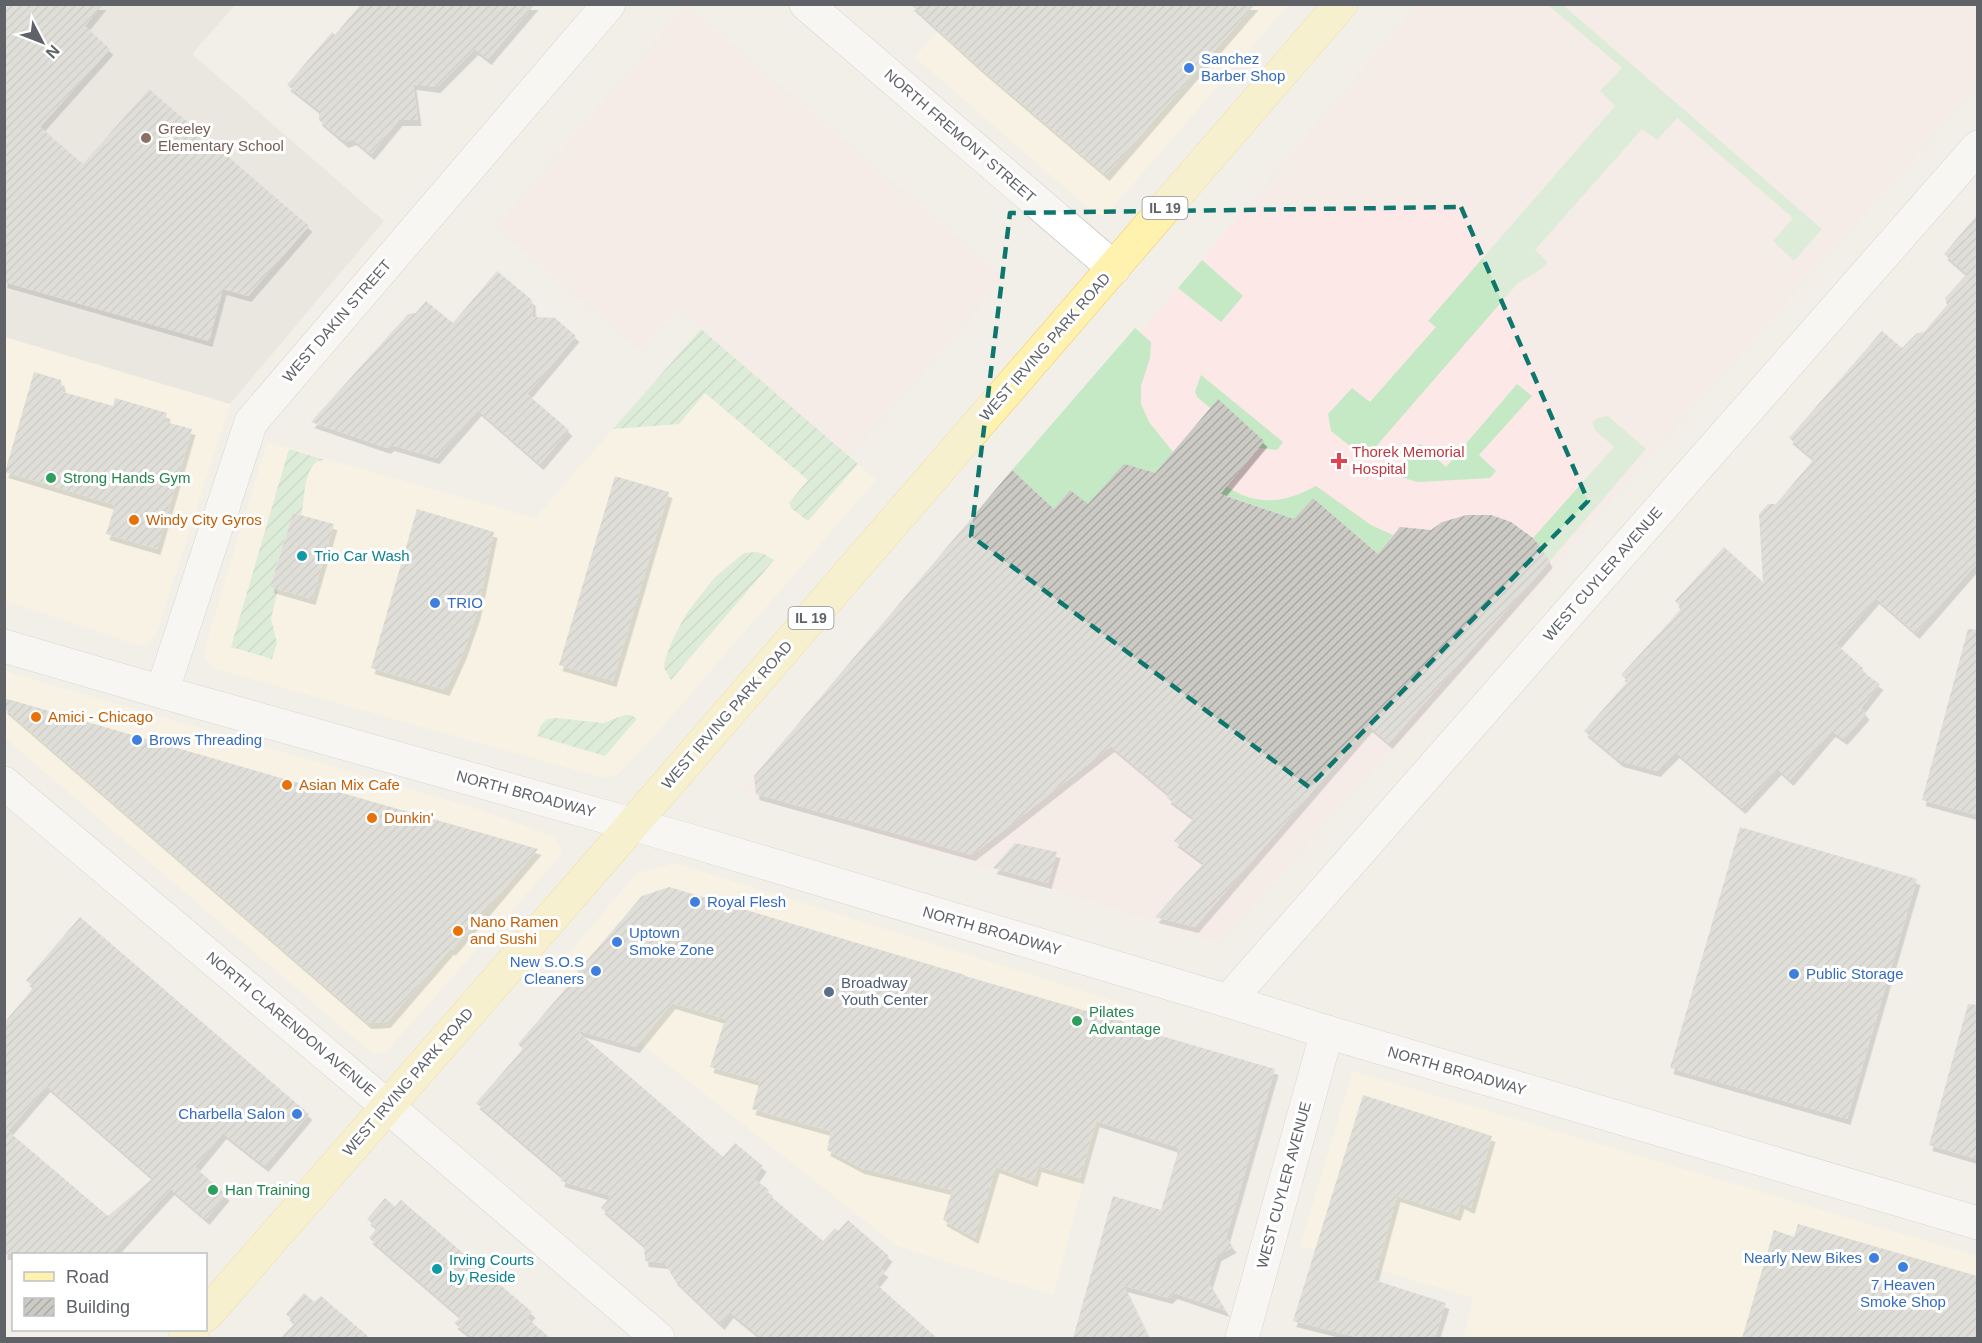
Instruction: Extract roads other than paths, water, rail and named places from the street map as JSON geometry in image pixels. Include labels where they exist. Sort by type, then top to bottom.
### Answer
[{"type":"main road","name":"WEST IRVING PARK ROAD","points":[[207,1314],[1341,4]]},
{"type":"street","name":"WEST DAKIN STREET","points":[[162,692],[250,422],[609,4]]},
{"type":"street","name":"NORTH FREMONT STREET","points":[[806,4],[1114,268]]},
{"type":"street","name":"WEST CUYLER AVENUE","points":[[1228,1001],[1977,147]]},
{"type":"street","name":"NORTH BROADWAY","points":[[4,646],[633,824],[1327,1032],[1977,1223]]},
{"type":"street","name":"NORTH CLARENDON AVENUE","points":[[4,783],[387,1106],[657,1338]]},
{"type":"street","name":"WEST CUYLER AVENUE","points":[[1242,1338],[1327,1032]]},
{"type":"place","name":"Sanchez Barber Shop","points":[[1189,68]]},
{"type":"place","name":"Greeley Elementary School","points":[[146,138]]},
{"type":"place","name":"Thorek Memorial Hospital","points":[[1339,461]]},
{"type":"place","name":"Strong Hands Gym","points":[[51,478]]},
{"type":"place","name":"Windy City Gyros","points":[[134,520]]},
{"type":"place","name":"Trio Car Wash","points":[[302,556]]},
{"type":"place","name":"TRIO","points":[[435,603]]},
{"type":"place","name":"Amici - Chicago","points":[[36,717]]},
{"type":"place","name":"Brows Threading","points":[[137,740]]},
{"type":"place","name":"Asian Mix Cafe","points":[[287,785]]},
{"type":"place","name":"Dunkin'","points":[[372,818]]},
{"type":"place","name":"Royal Flesh","points":[[695,902]]},
{"type":"place","name":"Nano Ramen and Sushi","points":[[458,931]]},
{"type":"place","name":"Uptown Smoke Zone","points":[[617,942]]},
{"type":"place","name":"New S.O.S Cleaners","points":[[596,971]]},
{"type":"place","name":"Public Storage","points":[[1794,974]]},
{"type":"place","name":"Broadway Youth Center","points":[[829,992]]},
{"type":"place","name":"Pilates Advantage","points":[[1077,1021]]},
{"type":"place","name":"Charbella Salon","points":[[297,1114]]},
{"type":"place","name":"Han Training","points":[[213,1190]]},
{"type":"place","name":"Nearly New Bikes","points":[[1874,1258]]},
{"type":"place","name":"7 Heaven Smoke Shop","points":[[1903,1267]]},
{"type":"place","name":"Irving Courts by Reside","points":[[437,1269]]}]
